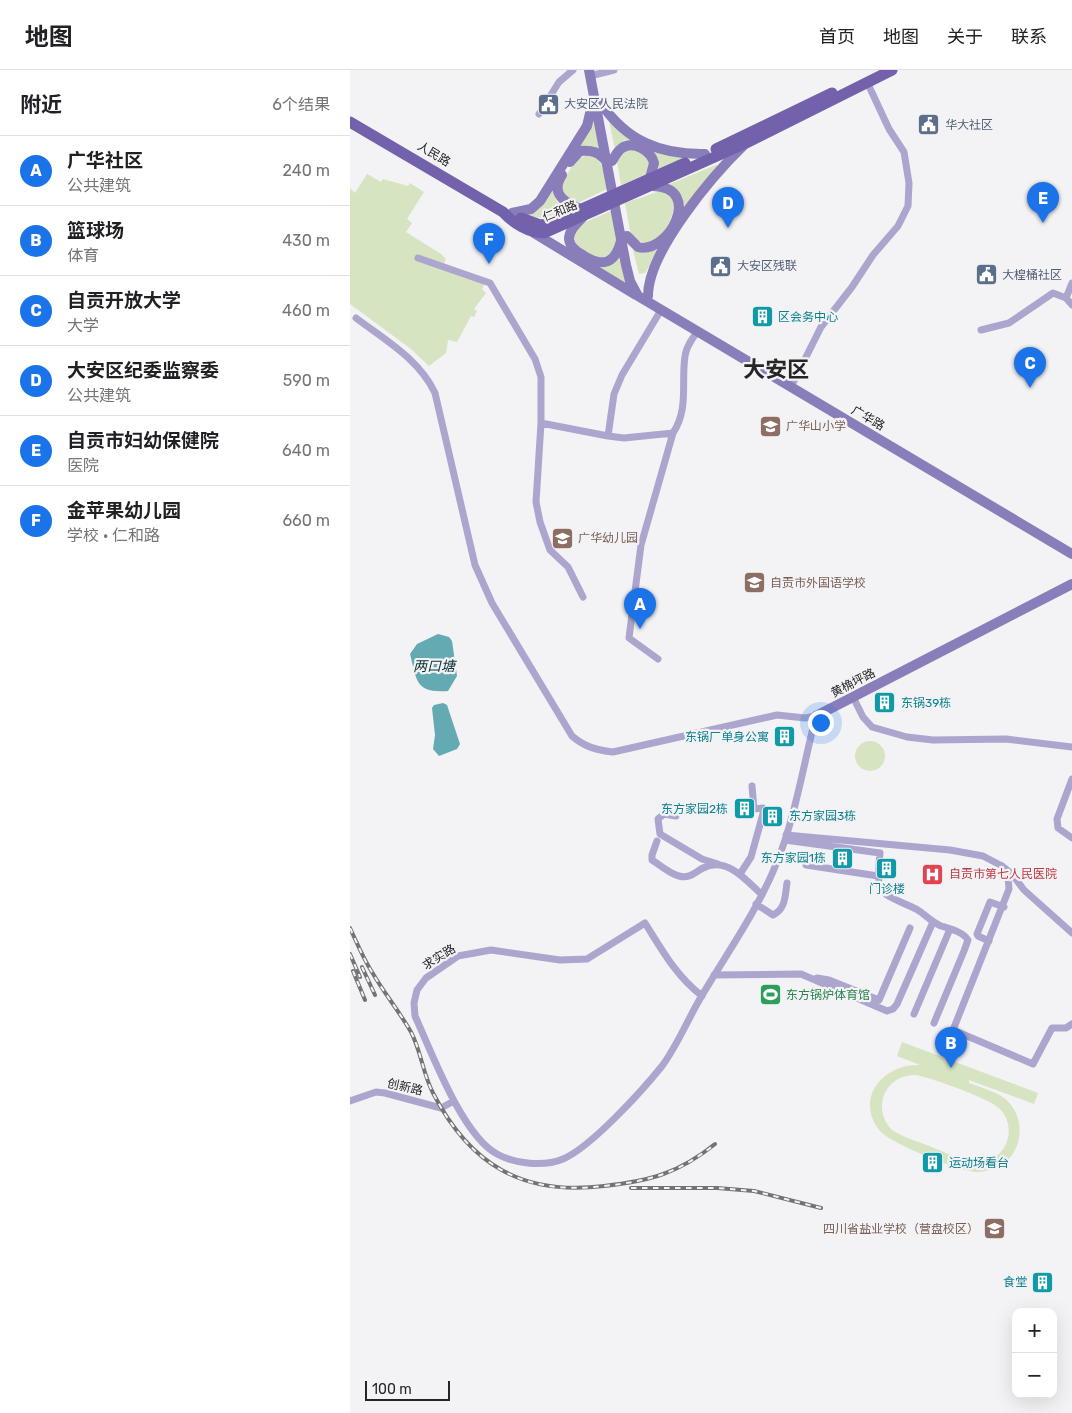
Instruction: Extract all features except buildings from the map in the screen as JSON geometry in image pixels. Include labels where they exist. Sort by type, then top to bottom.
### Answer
[{"type":"main road","name":"仁和路","points":[[651,182],[878,70]]},
{"type":"main road","name":"仁和路","points":[[507,212],[540,225],[582,213],[651,182],[746,144],[868,84],[892,70]]},
{"type":"main road","points":[[591,72],[635,279],[646,298]]},
{"type":"main road","points":[[591,72],[601,103],[609,162]]},
{"type":"main road","points":[[507,212],[531,209],[540,201],[587,126],[594,92]]},
{"type":"main road","points":[[601,103],[618,126],[651,146],[684,154],[706,154]]},
{"type":"main road","name":"人民路","points":[[350,122],[507,212]]},
{"type":"main road","points":[[646,298],[652,270],[694,200],[707,183],[746,144]]},
{"type":"main road","points":[[609,162],[621,148],[627,146],[645,150],[650,154],[654,163],[651,182],[668,188],[676,194],[679,208],[674,222],[663,241],[653,247],[638,247],[625,237]]},
{"type":"main road","points":[[609,162],[596,152],[580,151],[574,156],[559,180],[559,196],[565,203],[582,213],[573,228],[569,240],[575,250],[595,262],[604,262],[615,256],[625,237]]},
{"type":"main road","name":"仁和路","points":[[507,212],[509,219],[534,233],[552,231],[582,213]]},
{"type":"main road","points":[[534,233],[646,298]]},
{"type":"main road","name":"广华路","points":[[646,298],[661,310],[697,332],[1072,554]]},
{"type":"main road","name":"黄桷坪路","points":[[816,716],[1072,584]]},
{"type":"street","points":[[539,114],[559,82],[573,70]]},
{"type":"street","points":[[591,72],[614,70]]},
{"type":"street","points":[[791,387],[821,327],[852,288],[873,255],[898,226],[908,206],[909,183],[904,152],[889,129],[868,84]]},
{"type":"street","points":[[418,258],[490,283],[536,359],[541,377],[541,423],[536,502],[540,522],[550,550],[568,567],[583,597]]},
{"type":"street","points":[[1066,298],[1072,283]]},
{"type":"street","points":[[981,330],[1009,323],[1053,294],[1066,298],[1072,305]]},
{"type":"street","points":[[608,436],[614,394],[622,375],[661,310]]},
{"type":"street","points":[[356,318],[407,356],[430,382],[435,393],[476,565],[492,603],[572,736],[582,745],[595,750],[613,752],[777,716],[806,718],[816,716],[778,862],[762,895],[714,976]]},
{"type":"street","points":[[658,659],[629,638],[640,545],[673,433],[680,424],[683,411],[685,356],[697,332]]},
{"type":"street","points":[[541,423],[624,438],[673,433]]},
{"type":"street","points":[[853,697],[863,717],[872,726],[907,736],[933,740],[1006,739],[1072,747]]},
{"type":"street","points":[[1072,779],[1057,819],[1058,828],[1072,838]]},
{"type":"street","points":[[740,874],[751,857],[764,810],[754,808],[752,786]]},
{"type":"street","points":[[676,816],[664,814],[658,819],[657,825],[660,834],[702,859],[740,874],[762,895]]},
{"type":"street","points":[[785,837],[950,850],[983,856],[1002,866],[1014,876],[1024,890],[1072,933]]},
{"type":"street","points":[[785,837],[880,853],[879,887],[889,898],[917,910],[933,922],[965,935],[968,940],[934,1023]]},
{"type":"street","points":[[658,841],[652,855],[652,860],[678,876],[688,877],[704,867],[718,864]]},
{"type":"street","points":[[806,865],[878,876]]},
{"type":"street","points":[[1002,866],[1008,877],[1009,889],[1004,907],[953,1030],[1033,1064],[1052,1028],[1066,1028],[1072,1024]]},
{"type":"street","points":[[756,904],[773,915],[780,912],[784,904],[786,883]]},
{"type":"street","points":[[989,941],[977,934],[990,902],[1004,907]]},
{"type":"street","points":[[714,976],[801,974],[887,1011],[893,1009],[933,922]]},
{"type":"street","name":"求实路","points":[[702,996],[685,983],[674,970],[645,923],[587,959],[560,960],[491,950],[458,956],[426,978],[417,990],[414,1003],[416,1016],[454,1101],[484,1145],[497,1154],[519,1163],[540,1163],[563,1159],[583,1146],[662,1065],[714,976]]},
{"type":"street","points":[[810,978],[829,980],[879,1000],[910,928]]},
{"type":"street","points":[[914,1014],[950,929]]},
{"type":"street","name":"创新路","points":[[350,1101],[376,1092],[442,1108],[454,1101]]},
{"type":"green space","points":[[595,115],[601,150],[575,150]]},
{"type":"green space","points":[[609,121],[632,140],[624,140],[615,150]]},
{"type":"green space","points":[[625,149],[638,150],[650,159],[646,174],[621,185],[617,161]]},
{"type":"green space","points":[[651,150],[683,158],[657,170]]},
{"type":"green space","points":[[587,155],[597,159],[603,168],[607,189],[578,203],[564,196],[561,184],[576,160]]},
{"type":"green space","points":[[716,165],[719,166],[684,211],[680,194],[670,184]]},
{"type":"green space","points":[[367,174],[381,182],[383,179],[408,186],[410,183],[424,192],[407,219],[412,223],[406,232],[441,254],[446,259],[443,266],[485,283],[482,289],[486,293],[474,309],[477,311],[474,317],[471,316],[457,342],[448,340],[446,353],[429,366],[411,349],[350,304],[350,188],[355,193]]},
{"type":"green space","points":[[552,186],[557,201],[570,210],[544,218],[532,217],[530,215],[532,211]]},
{"type":"green space","points":[[663,190],[675,200],[674,209],[667,227],[656,240],[649,242],[640,241],[631,236],[625,203]]},
{"type":"green space","points":[[611,211],[616,232],[616,243],[613,249],[603,260],[580,250],[574,235],[581,224]]},
{"type":"green space","points":[[660,249],[645,273],[639,274],[633,250],[644,253]]},
{"type":"green space","points":[[621,255],[626,284],[599,268],[611,264]]},
{"type":"green space","points":[[870,741],[876,742],[884,750],[884,762],[876,770],[870,771],[864,770],[856,762],[855,756],[856,750],[864,742]]},
{"type":"green space","points":[[902,1042],[1038,1093],[1034,1104],[969,1080],[969,1083],[1004,1098],[1016,1114],[1020,1133],[1014,1151],[1008,1159],[1000,1166],[982,1172],[966,1170],[909,1148],[896,1142],[879,1130],[872,1118],[870,1106],[872,1094],[877,1084],[895,1070],[907,1066],[920,1065],[897,1056]],"holes":[[[915,1075],[973,1094],[1000,1109],[1006,1117],[1009,1135],[1002,1151],[996,1157],[987,1161],[967,1161],[907,1138],[892,1130],[883,1112],[884,1094],[896,1080],[905,1076]]]},
{"type":"water","name":"两口塘","points":[[438,634],[449,637],[452,641],[457,676],[448,691],[429,690],[423,687],[416,678],[410,654],[417,644]]},
{"type":"water","points":[[443,703],[447,705],[460,744],[457,749],[439,756],[433,749],[435,735],[432,708],[434,705]]},
{"type":"railway","points":[[350,928],[369,967],[411,1032],[433,1093],[448,1118],[464,1139],[482,1157],[502,1170],[524,1180],[548,1186],[575,1188],[604,1186],[663,1174],[689,1162],[715,1144]]},
{"type":"railway","points":[[350,954],[360,977]]},
{"type":"railway","points":[[362,967],[375,995]]},
{"type":"railway","points":[[353,971],[365,1000]]},
{"type":"railway","points":[[631,1188],[717,1188],[754,1191],[821,1208]]},
{"type":"place","name":"大安区人民法院","points":[[548,104]]},
{"type":"place","name":"华大社区","points":[[929,125]]},
{"type":"place","name":"自贡市妇幼保健院","points":[[1043,223]]},
{"type":"place","name":"大安区纪委监察委","points":[[728,228]]},
{"type":"place","name":"金苹果幼儿园","points":[[489,264]]},
{"type":"place","name":"大安区残联","points":[[721,266]]},
{"type":"place","name":"大楻桶社区","points":[[986,275]]},
{"type":"place","name":"区会务中心","points":[[762,317]]},
{"type":"place","name":"自贡开放大学","points":[[1030,388]]},
{"type":"place","name":"广华山小学","points":[[770,426]]},
{"type":"place","name":"广华幼儿园","points":[[562,538]]},
{"type":"place","name":"自贡市外国语学校","points":[[754,583]]},
{"type":"place","name":"广华社区","points":[[640,629]]},
{"type":"place","name":"东锅39栋","points":[[885,703]]},
{"type":"place","name":"东锅厂单身公寓","points":[[785,737]]},
{"type":"place","name":"东方家园2栋","points":[[744,809]]},
{"type":"place","name":"东方家园3栋","points":[[773,816]]},
{"type":"place","name":"东方家园1栋","points":[[842,858]]},
{"type":"place","name":"门诊楼","points":[[887,868]]},
{"type":"place","name":"自贡市第七人民医院","points":[[933,874]]},
{"type":"place","name":"东方锅炉体育馆","points":[[770,995]]},
{"type":"place","name":"篮球场","points":[[951,1068]]},
{"type":"place","name":"运动场看台","points":[[933,1163]]},
{"type":"place","name":"四川省盐业学校（营盘校区）","points":[[995,1229]]},
{"type":"place","name":"食堂","points":[[1043,1282]]},
{"type":"district","name":"大安区","points":[[776,369]]}]
